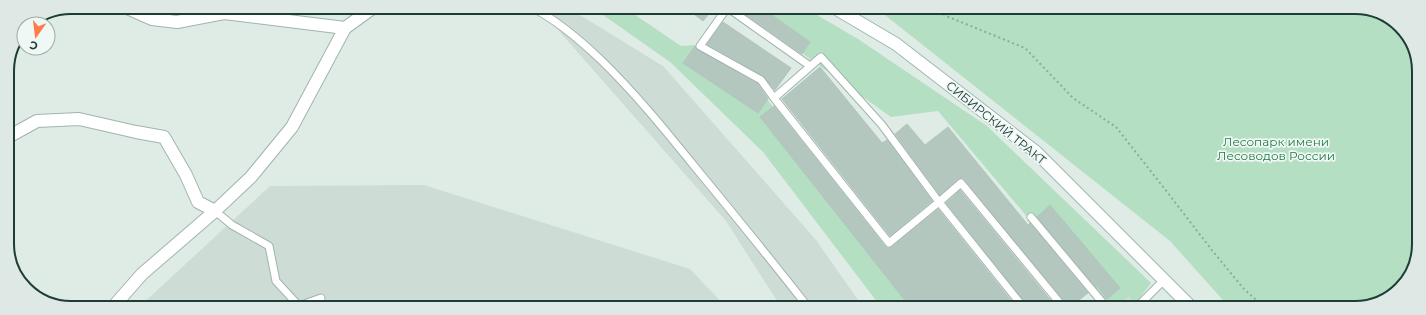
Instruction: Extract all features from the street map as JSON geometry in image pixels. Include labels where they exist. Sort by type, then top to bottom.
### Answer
[{"type":"street","points":[[141,14],[152,19],[177,22],[219,14]]},
{"type":"street","points":[[232,14],[345,28]]},
{"type":"street","points":[[118,301],[142,274],[215,211],[251,177],[292,127],[345,28],[364,14]]},
{"type":"street","name":"СИБИРСКИЙ ТРАКТ","points":[[845,14],[896,44],[1036,152],[1185,301]]},
{"type":"street","points":[[14,135],[38,121],[79,119],[164,137],[186,175],[198,202],[215,211]]},
{"type":"lane","points":[[545,14],[584,44],[626,85],[677,145],[803,301]]},
{"type":"lane","points":[[724,14],[700,46],[761,80],[889,244],[961,183],[1058,301]]},
{"type":"lane","points":[[736,14],[810,66]]},
{"type":"lane","points":[[774,98],[821,57],[882,125],[939,202],[1018,301]]},
{"type":"lane","points":[[215,211],[232,225],[269,246],[276,281],[294,301]]},
{"type":"lane","points":[[1031,217],[1101,301]]},
{"type":"lane","points":[[1143,301],[1164,280]]},
{"type":"lane","points":[[312,301],[321,298]]},
{"type":"path","points":[[943,14],[1025,48],[1073,98],[1116,127],[1211,249],[1243,288],[1257,301]]},
{"type":"shaded area","points":[[554,14],[578,14],[663,66],[816,240],[859,301],[777,301],[726,221],[552,23]]},
{"type":"shaded area","points":[[424,185],[690,269],[720,301],[145,301],[270,186]]},
{"type":"shaded area","points":[[1129,295],[1133,301],[1121,301]]},
{"type":"green space","points":[[602,14],[634,14],[681,46],[695,45],[749,80],[770,103],[872,234],[922,301],[876,301],[763,152],[670,62]]},
{"type":"green space","points":[[747,14],[815,14],[858,39],[987,126],[1151,283],[1137,301],[1133,301],[1129,296],[1122,301],[1098,301],[938,111],[891,117]]},
{"type":"green space","name":"Лесопарк имени Лесоводов России","points":[[884,14],[1355,14],[1377,18],[1390,26],[1400,36],[1409,53],[1412,71],[1412,244],[1409,262],[1400,279],[1392,287],[1377,297],[1358,301],[1224,301],[1170,241]]},
{"type":"building","points":[[694,14],[709,14],[703,21]]},
{"type":"building","points":[[745,14],[770,14],[810,42],[802,54]]},
{"type":"building","points":[[723,22],[791,68],[775,90],[763,76],[707,44]]},
{"type":"building","points":[[695,46],[698,50],[758,84],[768,99],[758,113],[683,63]]},
{"type":"building","points":[[820,67],[882,143],[887,140],[932,201],[890,236],[782,99]]},
{"type":"building","points":[[774,106],[885,246],[889,248],[892,247],[938,209],[1011,301],[905,301],[760,117]]},
{"type":"building","points":[[907,124],[925,145],[948,127],[1028,225],[1030,223],[1088,293],[1078,301],[1063,301],[963,178],[958,179],[940,195],[895,134]]},
{"type":"building","points":[[960,190],[1051,301],[1023,301],[946,203]]},
{"type":"building","points":[[1050,205],[1120,288],[1107,299],[1037,217]]}]
